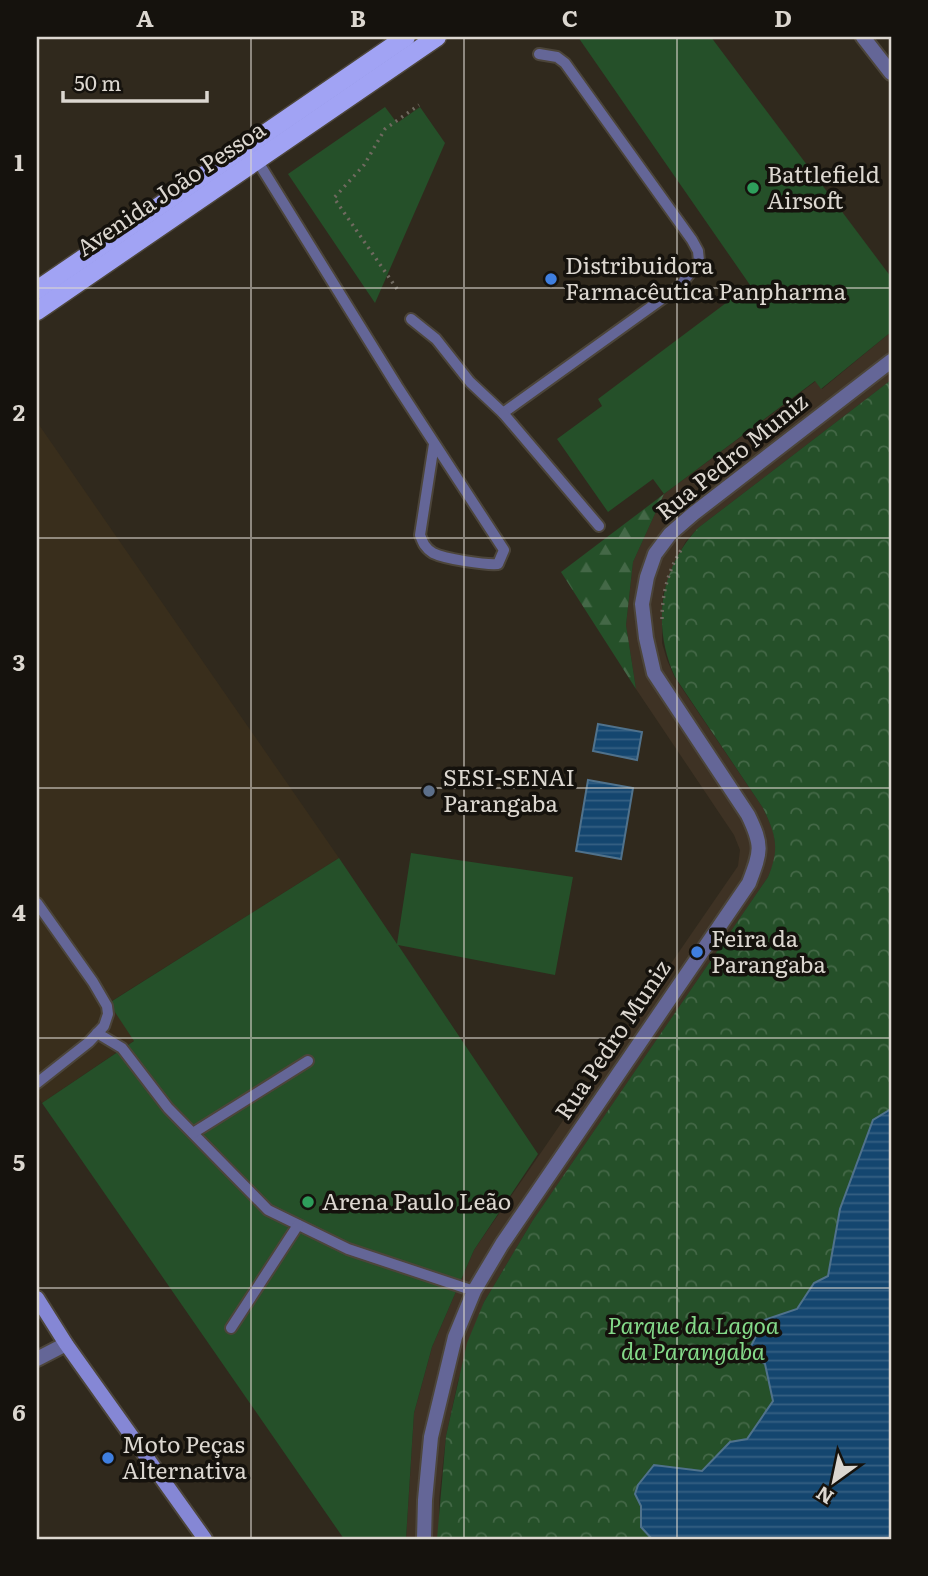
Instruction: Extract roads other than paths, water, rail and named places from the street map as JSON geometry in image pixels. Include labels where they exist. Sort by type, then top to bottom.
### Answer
[{"type":"main road","name":"Avenida João Pessoa","points":[[37,311],[406,37]]},
{"type":"main road","name":"Avenida João Pessoa","points":[[37,290],[437,37]]},
{"type":"main road","points":[[37,1298],[202,1538]]},
{"type":"street","points":[[863,37],[891,73]]},
{"type":"street","name":"Rua Pedro Muniz","points":[[424,1539],[431,1437],[455,1337],[474,1291],[502,1244],[748,884],[758,859],[760,839],[748,815],[654,673],[642,604],[655,554],[670,534],[685,521],[891,361]]},
{"type":"street","points":[[37,1359],[66,1343]]},
{"type":"lane","points":[[503,413],[680,286],[699,261],[698,251],[692,240],[565,63],[557,57],[539,54]]},
{"type":"lane","points":[[252,153],[503,550],[503,557],[498,564],[486,565],[434,553],[424,545],[420,535],[434,444]]},
{"type":"lane","points":[[411,319],[436,339],[470,382],[503,413],[599,526]]},
{"type":"lane","points":[[37,903],[107,1006],[107,1021],[89,1042],[37,1083]]},
{"type":"lane","points":[[97,1033],[122,1048],[168,1108],[268,1210],[348,1248],[474,1291]]},
{"type":"lane","points":[[193,1133],[307,1061]]},
{"type":"lane","points":[[231,1328],[298,1225]]},
{"type":"water","points":[[598,724],[642,732],[637,760],[593,751]]},
{"type":"water","points":[[588,780],[633,788],[621,859],[576,851]]},
{"type":"water","points":[[891,1109],[891,1539],[652,1539],[641,1527],[641,1506],[635,1494],[638,1485],[654,1465],[702,1471],[730,1442],[747,1439],[773,1401],[765,1364],[747,1354],[764,1320],[797,1309],[814,1283],[828,1276],[840,1209],[873,1120]]},
{"type":"place","name":"Battlefield Airsoft","points":[[753,188]]},
{"type":"place","name":"Distribuidora Farmacêutica Panpharma","points":[[551,279]]},
{"type":"place","name":"SESI-SENAI Parangaba","points":[[429,791]]},
{"type":"place","name":"Feira da Parangaba","points":[[697,952]]},
{"type":"place","name":"Arena Paulo Leão","points":[[308,1202]]},
{"type":"place","name":"Moto Peças Alternativa","points":[[108,1458]]},
{"type":"park label","name":"Parque da Lagoa da Parangaba","points":[[693,1339]]}]
